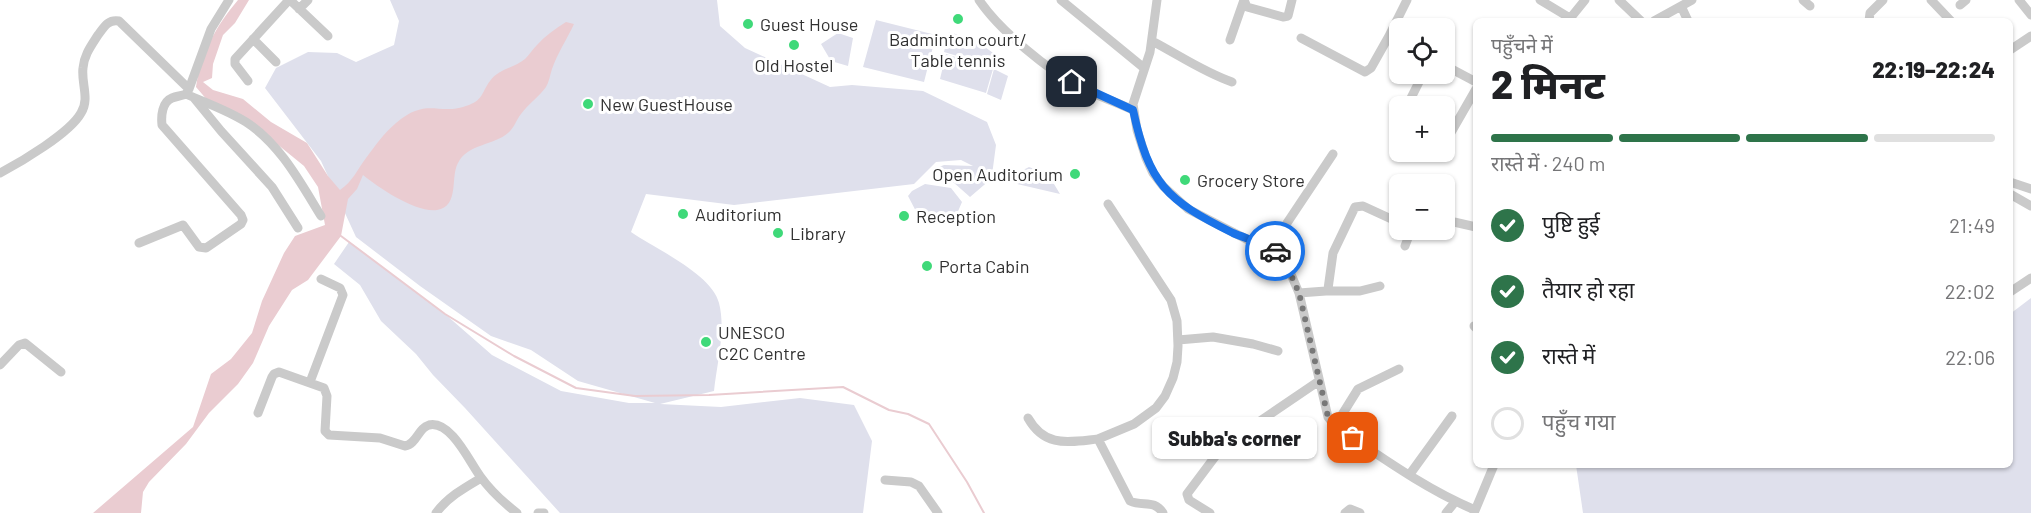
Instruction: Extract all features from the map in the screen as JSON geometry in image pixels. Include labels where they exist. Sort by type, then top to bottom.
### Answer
[{"type":"street","points":[[189,93],[211,29],[229,0]]},
{"type":"street","points":[[248,81],[234,62],[289,0],[328,36]]},
{"type":"street","points":[[299,9],[309,0]]},
{"type":"street","points":[[979,0],[986,10],[1018,41],[1054,70],[1082,88],[1133,110]]},
{"type":"street","points":[[1062,0],[1144,68]]},
{"type":"street","points":[[1156,0],[1152,41],[1133,98],[1133,110],[1143,149],[1153,172],[1176,200],[1200,216],[1250,241],[1271,247],[1279,254],[1299,293],[1328,417],[1335,426],[1474,512],[1493,468]]},
{"type":"street","points":[[1244,0],[1247,7],[1283,17],[1288,16],[1292,0]]},
{"type":"street","points":[[1230,40],[1244,0]]},
{"type":"street","points":[[1398,18],[1407,0]]},
{"type":"street","points":[[1540,0],[1567,18]]},
{"type":"street","points":[[1570,18],[1585,0]]},
{"type":"street","points":[[1618,0],[1638,18]]},
{"type":"street","points":[[1659,18],[1692,0]]},
{"type":"street","points":[[1869,18],[1870,13],[1883,0]]},
{"type":"street","points":[[1931,0],[1948,18]]},
{"type":"street","points":[[2019,0],[2031,15]]},
{"type":"street","points":[[1681,6],[1687,18]]},
{"type":"street","points":[[0,173],[18,164],[71,127],[82,113],[86,98],[83,68],[87,52],[109,22],[119,21],[189,93],[272,187],[298,228]]},
{"type":"street","points":[[1301,38],[1365,72],[1371,68],[1389,36]]},
{"type":"street","points":[[2013,48],[2031,36]]},
{"type":"street","points":[[253,39],[276,63]]},
{"type":"street","points":[[1152,41],[1209,74],[1232,82]]},
{"type":"street","points":[[1455,71],[1473,80]]},
{"type":"street","points":[[139,243],[183,225],[200,247],[206,248],[241,224],[243,220],[162,125],[161,118],[166,103],[170,99],[189,93],[236,116],[268,139],[297,176],[321,216]]},
{"type":"street","points":[[1455,126],[1473,94]]},
{"type":"street","points":[[1271,247],[1333,154]]},
{"type":"street","points":[[2016,191],[2031,189]]},
{"type":"street","points":[[2016,191],[2031,206]]},
{"type":"street","points":[[1028,418],[1039,434],[1047,439],[1056,441],[1098,440],[1134,424],[1156,408],[1165,396],[1173,378],[1177,362],[1178,340],[1177,321],[1171,300],[1108,204]]},
{"type":"street","points":[[1326,291],[1330,286],[1333,253],[1355,207],[1364,206],[1389,218]]},
{"type":"street","points":[[1455,222],[1473,226]]},
{"type":"street","points":[[1405,246],[1407,240]]},
{"type":"street","points":[[2013,290],[2031,278]]},
{"type":"street","points":[[310,382],[343,295],[340,288],[321,279]]},
{"type":"street","points":[[1299,293],[1360,291],[1380,286]]},
{"type":"street","points":[[1178,340],[1213,337],[1278,351]]},
{"type":"street","points":[[1,362],[19,345],[25,343],[61,372]]},
{"type":"street","points":[[1335,426],[1358,389],[1399,369]]},
{"type":"street","points":[[258,413],[276,372],[324,388],[326,392],[326,433],[329,435],[380,438],[405,446],[410,445],[423,428],[435,425],[456,438],[481,478],[517,513]]},
{"type":"street","points":[[1204,512],[1189,500],[1186,494],[1217,454],[1230,442],[1318,381]]},
{"type":"street","points":[[1410,474],[1452,416]]},
{"type":"street","points":[[1098,440],[1131,501],[1140,505],[1150,502],[1163,513]]},
{"type":"street","points":[[436,513],[454,494],[481,478]]},
{"type":"street","points":[[885,480],[915,483],[938,513]]},
{"type":"street","points":[[1446,513],[1455,502]]},
{"type":"street","points":[[1345,513],[1350,509],[1360,513]]},
{"type":"street","points":[[538,513],[544,513]]},
{"type":"shaded area","points":[[238,0],[249,0],[235,23],[223,35],[213,64],[212,78],[203,82],[213,90],[243,99],[271,122],[307,143],[340,190],[352,179],[384,135],[407,115],[417,110],[458,108],[474,103],[493,77],[525,59],[543,39],[566,22],[574,24],[552,69],[546,87],[519,116],[510,131],[496,140],[474,148],[462,157],[456,169],[452,197],[444,207],[437,210],[419,208],[388,193],[363,175],[357,189],[348,199],[341,236],[308,280],[292,290],[269,326],[253,363],[238,384],[209,413],[186,444],[149,482],[143,492],[141,513],[93,513],[193,427],[211,374],[231,359],[252,333],[262,301],[284,253],[295,236],[325,225],[318,187],[304,166],[277,144],[208,101],[196,87],[211,40]]},
{"type":"shaded area","points":[[390,0],[717,0],[720,26],[745,48],[830,87],[852,85],[923,91],[987,122],[996,145],[992,175],[981,170],[991,179],[970,197],[953,182],[953,170],[934,169],[944,165],[973,166],[961,160],[936,162],[914,184],[734,205],[646,194],[631,232],[681,263],[706,282],[714,292],[721,313],[722,324],[714,391],[660,404],[721,407],[800,398],[854,405],[872,441],[863,513],[560,513],[416,354],[381,321],[360,285],[334,264],[349,242],[445,314],[492,355],[561,391],[629,403],[655,403],[578,381],[531,350],[491,336],[356,237],[321,161],[265,88],[276,68],[308,52],[337,53],[356,62],[394,45],[399,21]]},
{"type":"shaded area","points":[[876,20],[936,35],[924,82],[863,67]]},
{"type":"shaded area","points":[[949,32],[975,40],[996,55],[991,66],[944,52]]},
{"type":"shaded area","points":[[838,33],[853,38],[848,66],[831,61],[821,44]]},
{"type":"shaded area","points":[[946,54],[993,69],[986,93],[940,79]]},
{"type":"shaded area","points":[[994,69],[1008,76],[1001,100],[987,94]]},
{"type":"shaded area","points":[[1029,167],[1048,174],[1060,194],[1013,183],[1011,176]]},
{"type":"shaded area","points":[[925,184],[951,188],[962,202],[956,216],[944,222],[919,217],[908,196]]},
{"type":"shaded area","points":[[2031,298],[2031,513],[1583,513],[1576,468],[2013,468],[2013,312]]},
{"type":"waterway","points":[[341,236],[445,314],[514,356],[576,388],[635,396],[709,395],[843,387],[889,410],[908,414],[929,424],[967,482],[984,513]]},
{"type":"way so far","points":[[1275,251],[1287,266],[1299,293],[1328,417],[1335,426],[1353,438]]},
{"type":"place","name":"Badminton court/ Table tennis","points":[[958,19]]},
{"type":"place","name":"Guest House","points":[[748,24]]},
{"type":"place","name":"Old Hostel","points":[[794,45]]},
{"type":"place","name":"New GuestHouse","points":[[588,104]]},
{"type":"place","name":"Open Auditorium","points":[[1075,174]]},
{"type":"place","name":"Grocery Store","points":[[1185,180]]},
{"type":"place","name":"Auditorium","points":[[683,214]]},
{"type":"place","name":"Reception","points":[[904,216]]},
{"type":"place","name":"Library","points":[[778,233]]},
{"type":"place","name":"Porta Cabin","points":[[927,266]]},
{"type":"place","name":"UNESCO C2C Centre","points":[[706,342]]},
{"type":"place","name":"Subba's corner","points":[[1353,438]]},
{"type":"route","points":[[1072,82],[1133,110],[1146,158],[1163,186],[1176,200],[1200,216],[1250,241],[1271,247],[1275,251]]}]
